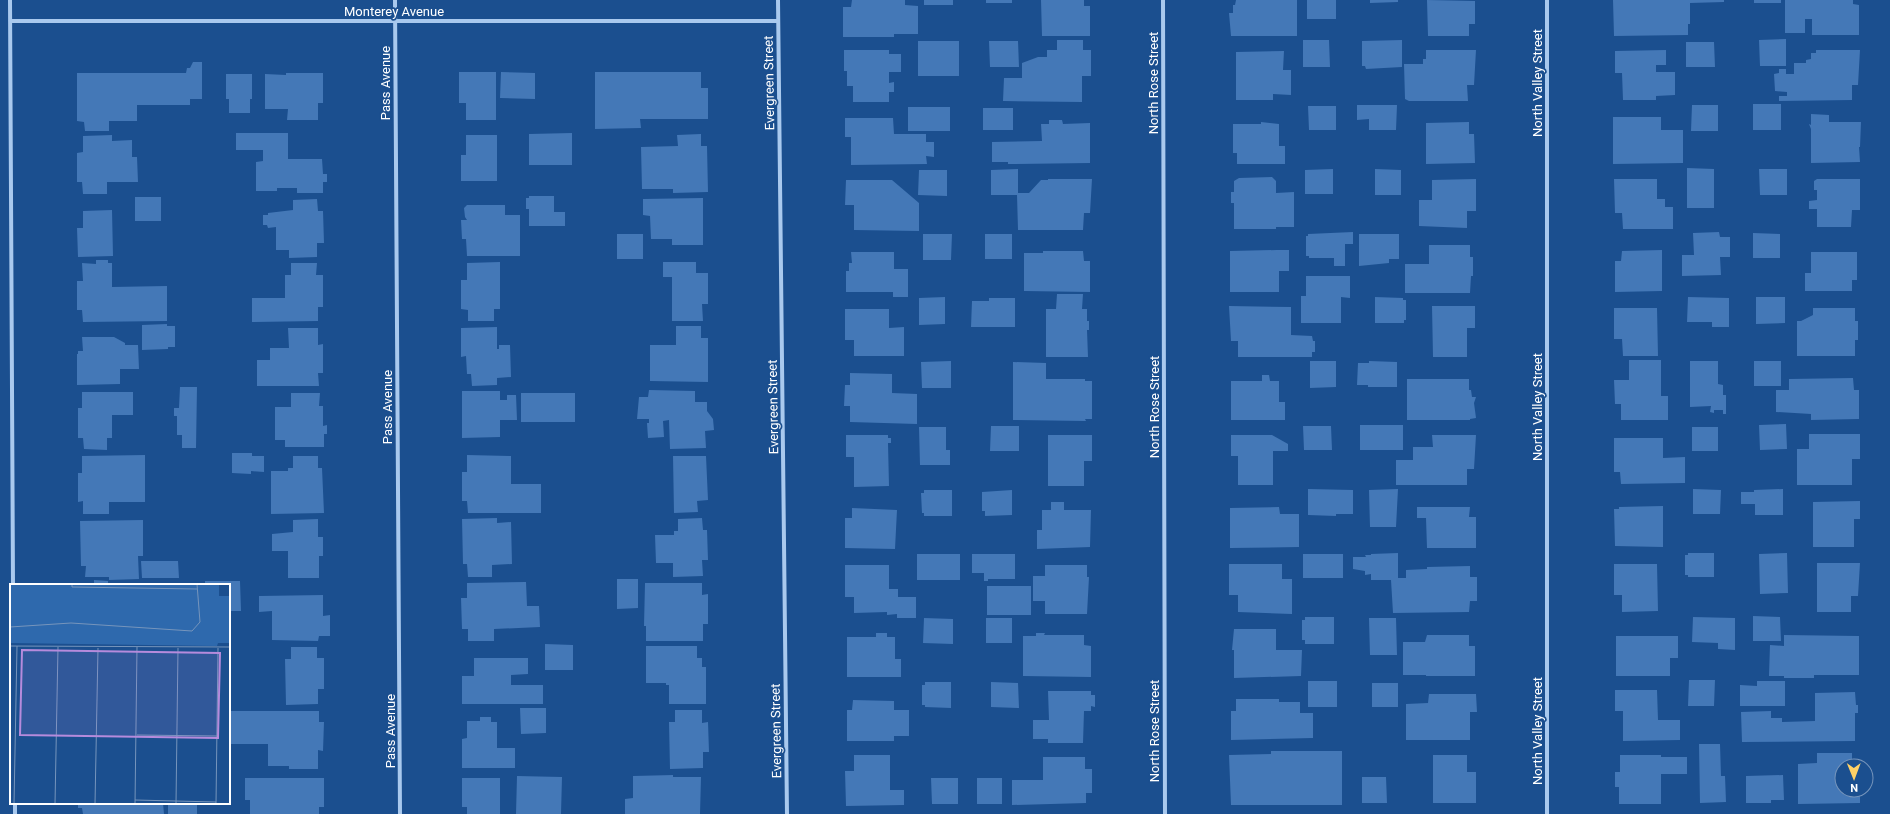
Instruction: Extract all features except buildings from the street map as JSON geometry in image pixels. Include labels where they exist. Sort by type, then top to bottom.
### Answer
[{"type":"street","points":[[10,0],[13,584]]},
{"type":"street","name":"Pass Avenue","points":[[395,0],[400,814]]},
{"type":"street","name":"Evergreen Street","points":[[778,0],[787,814]]},
{"type":"street","name":"North Rose Street","points":[[1163,0],[1164,814]]},
{"type":"street","name":"North Valley Street","points":[[1547,0],[1547,814]]},
{"type":"street","name":"Monterey Avenue","points":[[10,21],[778,21]]},
{"type":"street","points":[[14,804],[15,814]]}]
